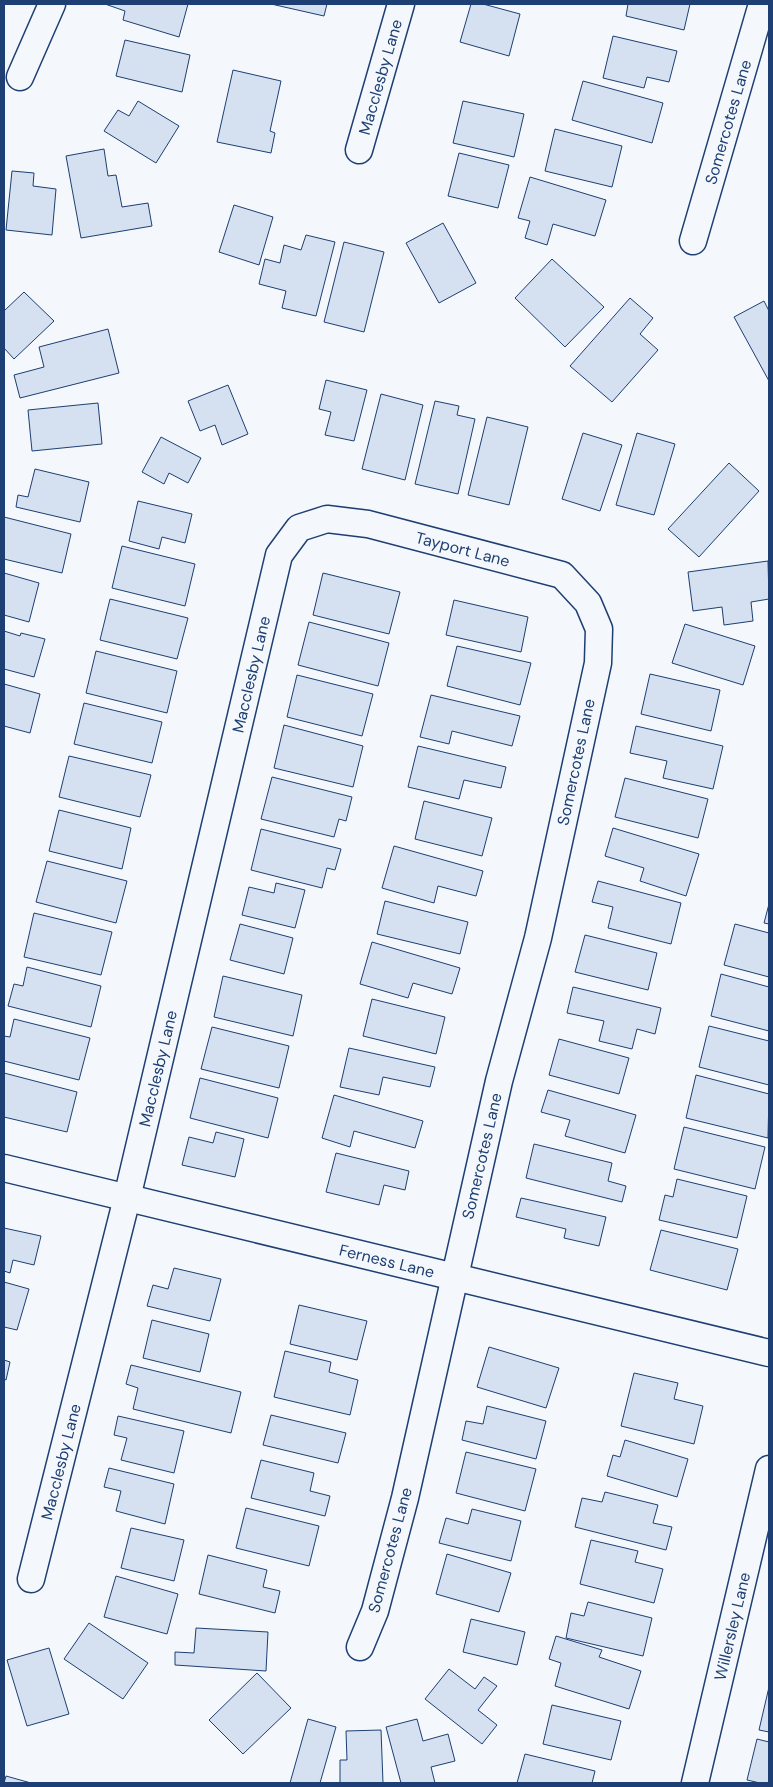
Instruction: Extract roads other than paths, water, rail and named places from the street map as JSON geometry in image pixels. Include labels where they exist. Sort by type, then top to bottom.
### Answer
[{"type":"street","points":[[20,77],[52,4]]},
{"type":"street","name":"Macclesby Lane","points":[[359,150],[401,4]]},
{"type":"street","name":"Somercotes Lane","points":[[692,241],[762,4]]},
{"type":"street","name":"Tayport Lane","points":[[279,554],[299,528],[327,519],[368,524],[562,575],[588,603],[599,629],[598,663]]},
{"type":"street","name":"Macclesby Lane","points":[[31,1580],[127,1198],[279,554]]},
{"type":"street","name":"Somercotes Lane","points":[[360,1647],[375,1611],[402,1507],[499,1080],[538,938],[598,663]]},
{"type":"street","name":"Ferness Lane","points":[[4,1168],[769,1353]]},
{"type":"street","name":"Willersley Lane","points":[[695,1783],[769,1469]]}]
